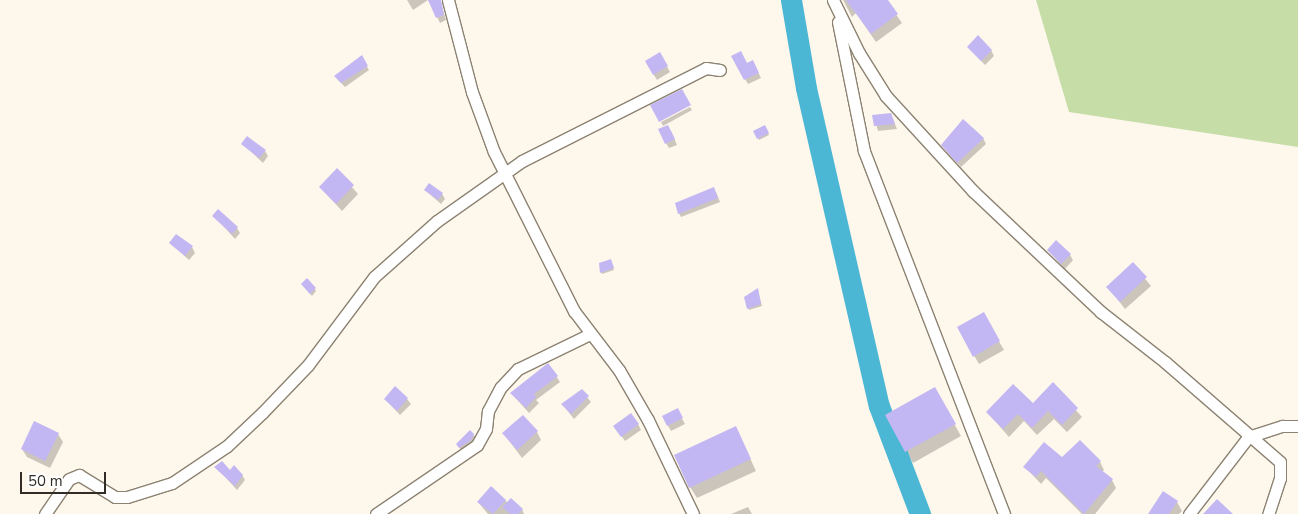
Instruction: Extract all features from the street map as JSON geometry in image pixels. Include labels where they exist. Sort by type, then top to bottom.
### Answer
[{"type":"street","points":[[448,0],[472,92],[504,172],[574,311],[619,370],[648,420],[693,514]]},
{"type":"street","points":[[834,4],[886,96],[973,191],[1101,312],[1165,362],[1248,437],[1280,462],[1280,478],[1268,514]]},
{"type":"street","points":[[834,4],[864,151],[1004,514]]},
{"type":"street","points":[[45,514],[69,478],[79,475],[101,491],[115,497],[127,497],[172,483],[227,446],[308,366],[374,277],[437,221],[504,172],[656,91],[706,68],[720,70]]},
{"type":"street","points":[[376,514],[477,445],[486,430],[492,403],[502,387],[518,369],[590,334]]},
{"type":"street","points":[[1189,514],[1248,437],[1282,426],[1298,426]]},
{"type":"green space","points":[[1036,0],[1298,0],[1298,147],[1069,112]]},
{"type":"building","points":[[428,0],[441,0],[444,15],[436,18]]},
{"type":"building","points":[[846,0],[888,0],[898,14],[871,34]]},
{"type":"building","points":[[978,35],[992,50],[981,61],[967,47]]},
{"type":"building","points":[[741,51],[747,63],[753,60],[759,73],[744,80],[731,56]]},
{"type":"building","points":[[660,52],[668,66],[653,75],[645,61]]},
{"type":"building","points":[[362,55],[368,66],[341,83],[334,76]]},
{"type":"building","points":[[682,89],[691,105],[659,122],[650,105]]},
{"type":"building","points":[[891,113],[895,124],[874,126],[872,115]]},
{"type":"building","points":[[963,119],[984,138],[957,163],[941,145]]},
{"type":"building","points":[[668,125],[675,139],[665,144],[658,129]]},
{"type":"building","points":[[765,125],[769,133],[757,139],[753,131]]},
{"type":"building","points":[[247,136],[266,150],[259,158],[241,144]]},
{"type":"building","points":[[337,168],[354,185],[336,204],[319,187]]},
{"type":"building","points":[[429,183],[443,193],[438,200],[424,190]]},
{"type":"building","points":[[714,187],[718,198],[678,214],[675,203]]},
{"type":"building","points":[[218,209],[238,227],[232,234],[212,216]]},
{"type":"building","points":[[176,234],[193,246],[185,256],[169,243]]},
{"type":"building","points":[[1056,240],[1071,254],[1061,264],[1047,250]]},
{"type":"building","points":[[611,259],[614,268],[600,273],[599,263]]},
{"type":"building","points":[[1133,262],[1147,277],[1120,302],[1106,287]]},
{"type":"building","points":[[307,278],[316,288],[310,294],[301,284]]},
{"type":"building","points":[[758,288],[761,304],[747,309],[744,297]]},
{"type":"building","points":[[984,312],[1000,341],[973,357],[957,327]]},
{"type":"building","points":[[548,363],[558,376],[534,394],[536,397],[526,408],[510,393]]},
{"type":"building","points":[[1053,382],[1078,408],[1062,425],[1048,411],[1032,428],[1018,414],[1003,429],[986,412],[1013,384],[1033,403]]},
{"type":"building","points":[[395,386],[408,398],[397,411],[384,399]]},
{"type":"building","points":[[935,387],[956,424],[905,452],[885,415]]},
{"type":"building","points":[[582,389],[589,396],[571,414],[561,404]]},
{"type":"building","points":[[678,408],[683,418],[667,426],[662,416]]},
{"type":"building","points":[[631,413],[639,424],[621,437],[613,426]]},
{"type":"building","points":[[523,415],[538,431],[517,450],[502,433]]},
{"type":"building","points":[[34,421],[59,433],[45,461],[21,449]]},
{"type":"building","points":[[736,426],[751,459],[689,488],[674,455]]},
{"type":"building","points":[[470,430],[474,434],[471,440],[459,448],[456,444]]},
{"type":"building","points":[[1080,440],[1101,461],[1096,466],[1113,479],[1084,514],[1041,471],[1036,477],[1023,467],[1044,442],[1062,457]]},
{"type":"building","points":[[222,461],[230,470],[234,465],[243,475],[235,486],[214,467]]},
{"type":"building","points":[[491,486],[506,500],[493,514],[477,502]]},
{"type":"building","points":[[1163,491],[1178,501],[1169,514],[1148,514]]},
{"type":"building","points":[[511,498],[523,509],[518,514],[510,514],[502,507]]},
{"type":"building","points":[[1217,499],[1233,514],[1203,514]]},
{"type":"waterway","points":[[791,0],[806,88],[879,406],[920,514]]}]
